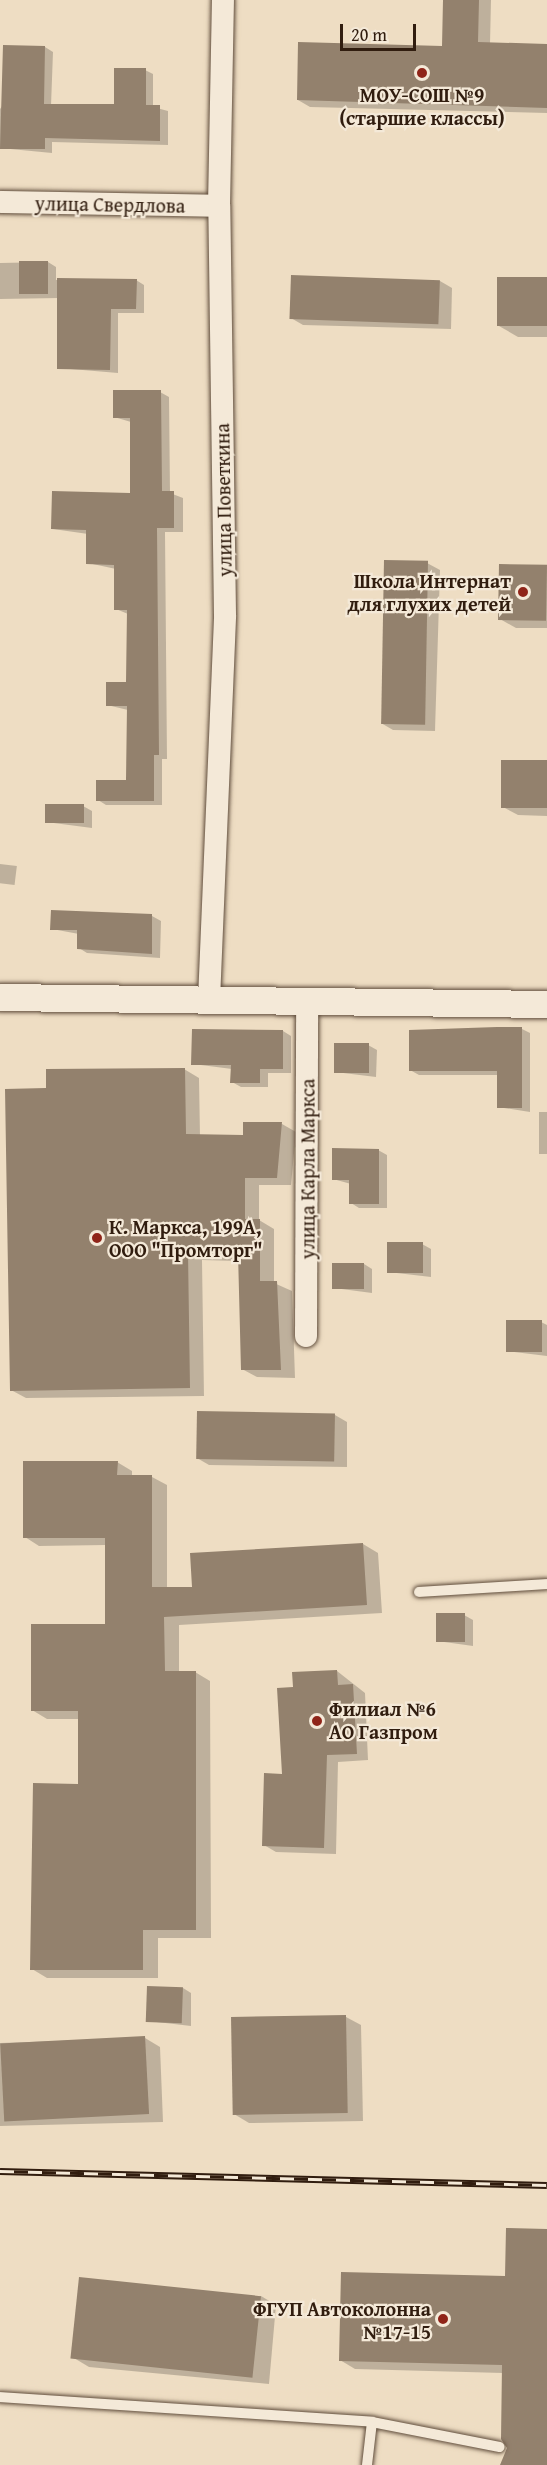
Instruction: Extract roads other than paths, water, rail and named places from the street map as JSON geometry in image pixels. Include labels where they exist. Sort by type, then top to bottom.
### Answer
[{"type":"street","name":"улица Поветкина","points":[[209,1000],[225,615],[219,206],[223,0]]},
{"type":"street","name":"улица Свердлова","points":[[0,202],[219,206]]},
{"type":"street","points":[[0,998],[547,1004]]},
{"type":"street","name":"улица Карла Маркса","points":[[306,1336],[307,1001]]},
{"type":"lane","points":[[419,1592],[547,1584]]},
{"type":"lane","points":[[0,2397],[372,2422],[500,2447]]},
{"type":"lane","points":[[368,2465],[372,2422]]},
{"type":"railway","points":[[0,2171],[547,2185]]},
{"type":"place","name":"МОУ-СОШ №9 (старшие классы)","points":[[422,73]]},
{"type":"place","name":"Школа Интернат для глухих детей","points":[[523,592]]},
{"type":"place","name":"К. Маркса, 199А, ООО \"Промторг\"","points":[[97,1238]]},
{"type":"place","name":"Филиал №6 АО Газпром","points":[[317,1721]]},
{"type":"place","name":"ФГУП Автоколонна №17-15","points":[[443,2319]]}]
